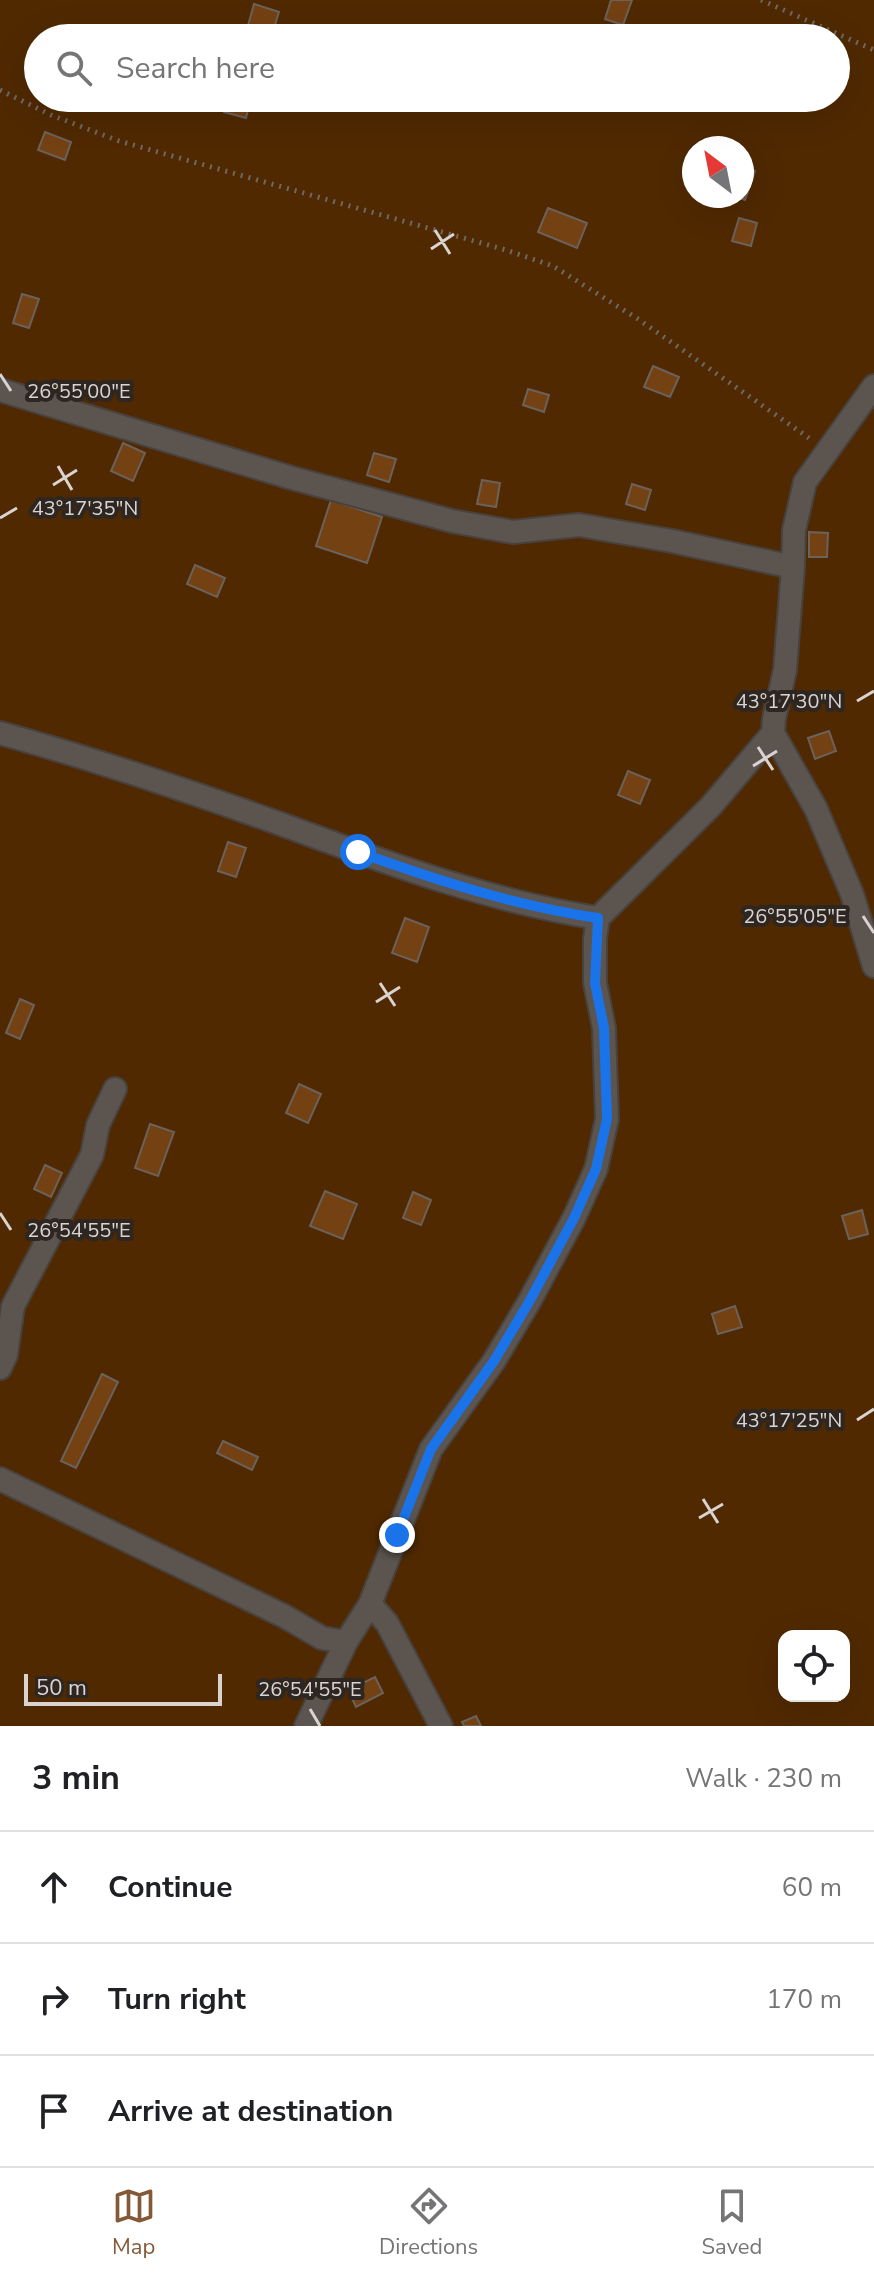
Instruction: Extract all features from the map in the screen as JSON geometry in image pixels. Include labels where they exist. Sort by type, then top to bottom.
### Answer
[{"type":"street","points":[[874,386],[805,482],[794,530],[785,670],[773,733],[816,809],[852,894],[874,966]]},
{"type":"street","points":[[0,390],[292,478],[452,521],[513,532],[579,525],[793,567]]},
{"type":"street","points":[[0,733],[131,772],[438,880],[554,912],[598,918]]},
{"type":"street","points":[[306,1726],[346,1642],[370,1604],[431,1449],[494,1361],[529,1302],[596,1169],[607,1119],[604,1028],[595,983],[598,918],[711,806],[773,733]]},
{"type":"street","points":[[0,1368],[6,1355],[13,1306],[92,1155],[98,1125],[115,1089]]},
{"type":"street","points":[[0,1479],[284,1616],[322,1638],[346,1642]]},
{"type":"street","points":[[370,1604],[387,1623],[441,1726]]},
{"type":"path","points":[[761,0],[815,24]]},
{"type":"path","points":[[850,39],[874,50]]},
{"type":"path","points":[[0,90],[24,102]]},
{"type":"path","points":[[45,112],[119,141],[553,266],[638,319],[826,450]]},
{"type":"shaded area","points":[[0,0],[874,0],[874,1726],[0,1726]]},
{"type":"building","points":[[611,0],[632,0],[623,24],[605,19]]},
{"type":"building","points":[[254,4],[279,12],[275,24],[248,24]]},
{"type":"building","points":[[224,112],[248,112],[246,118]]},
{"type":"building","points":[[45,132],[71,142],[65,160],[38,150]]},
{"type":"building","points":[[548,208],[587,223],[577,248],[538,232]]},
{"type":"building","points":[[739,218],[757,223],[751,246],[732,241]]},
{"type":"building","points":[[22,294],[39,299],[29,328],[13,323]]},
{"type":"building","points":[[653,366],[679,377],[670,397],[644,387]]},
{"type":"building","points":[[528,389],[549,395],[544,412],[523,405]]},
{"type":"building","points":[[123,443],[145,453],[133,481],[111,471]]},
{"type":"building","points":[[374,453],[396,459],[389,482],[367,475]]},
{"type":"building","points":[[482,480],[500,483],[496,507],[477,504]]},
{"type":"building","points":[[632,484],[651,490],[645,510],[626,504]]},
{"type":"building","points":[[331,500],[382,517],[367,563],[316,546]]},
{"type":"building","points":[[809,532],[828,533],[827,557],[809,557]]},
{"type":"building","points":[[195,565],[225,578],[217,597],[187,584]]},
{"type":"building","points":[[829,731],[836,751],[815,759],[808,738]]},
{"type":"building","points":[[628,771],[650,780],[640,804],[618,795]]},
{"type":"building","points":[[228,842],[246,848],[236,877],[218,871]]},
{"type":"building","points":[[405,918],[429,927],[417,962],[392,953]]},
{"type":"building","points":[[20,999],[34,1005],[20,1039],[6,1033]]},
{"type":"building","points":[[299,1084],[321,1094],[308,1123],[286,1113]]},
{"type":"building","points":[[150,1124],[174,1132],[158,1176],[135,1168]]},
{"type":"building","points":[[45,1165],[62,1173],[51,1197],[34,1189]]},
{"type":"building","points":[[325,1191],[357,1204],[343,1239],[310,1226]]},
{"type":"building","points":[[413,1192],[431,1200],[421,1225],[403,1218]]},
{"type":"building","points":[[862,1210],[868,1234],[849,1239],[842,1216]]},
{"type":"building","points":[[735,1306],[742,1327],[718,1334],[712,1314]]},
{"type":"building","points":[[102,1374],[118,1382],[76,1468],[61,1461]]},
{"type":"building","points":[[223,1441],[258,1457],[252,1470],[217,1453]]},
{"type":"building","points":[[375,1677],[383,1693],[356,1707],[348,1690]]},
{"type":"building","points":[[476,1716],[481,1726],[464,1726],[462,1722]]},
{"type":"route","points":[[358,852],[438,880],[554,912],[598,918],[595,983],[604,1028],[607,1119],[596,1169],[529,1302],[494,1361],[431,1449],[397,1535]]}]
